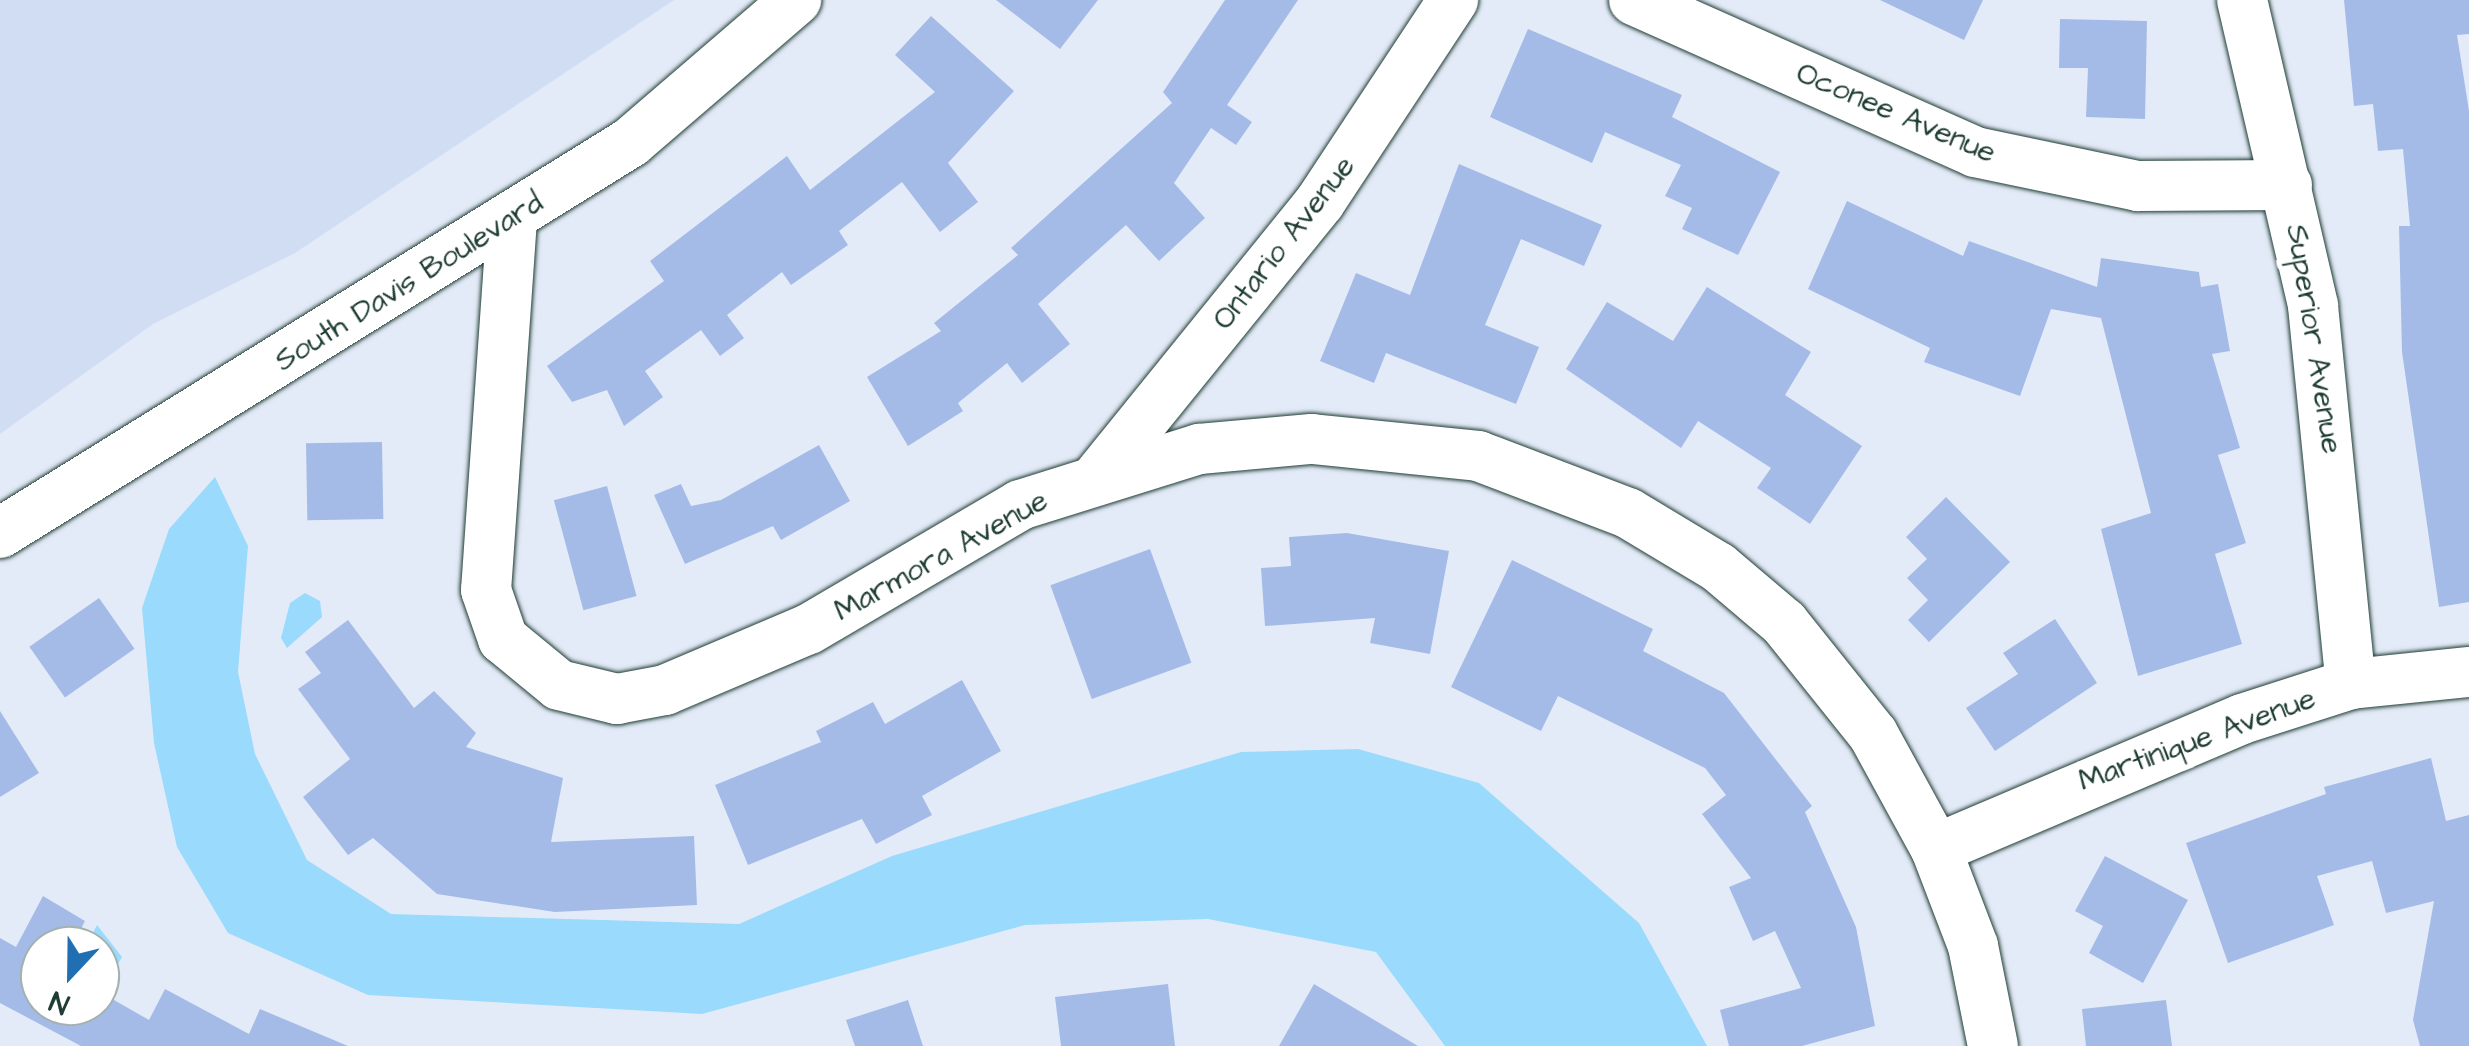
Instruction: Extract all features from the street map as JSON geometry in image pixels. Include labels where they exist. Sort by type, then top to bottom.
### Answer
[{"type":"street","name":"South Davis Boulevard","points":[[0,534],[512,220],[631,142],[796,0]]},
{"type":"street","name":"Ontario Avenue","points":[[1099,475],[1320,202],[1452,0]]},
{"type":"street","name":"Oconee Avenue","points":[[1634,0],[1975,152],[2138,186],[2287,185]]},
{"type":"street","name":"Superior Avenue","points":[[2242,0],[2287,185],[2332,429],[2351,684]]},
{"type":"street","name":"Marmora Avenue","points":[[512,220],[486,590],[503,639],[559,685],[617,698],[665,690],[809,629],[1020,506],[1099,475],[1255,442],[1368,442],[1478,456],[1628,513],[1718,566],[1784,622],[1872,734],[1936,849],[1973,946],[1993,1046]]},
{"type":"street","name":"Martinique Avenue","points":[[1936,849],[2137,758],[2351,684],[2469,672]]},
{"type":"shaded area","points":[[0,0],[674,0],[295,253],[153,324],[0,434]]},
{"type":"water","points":[[215,477],[248,546],[238,672],[255,754],[307,860],[391,914],[739,924],[892,856],[1241,752],[1358,749],[1479,783],[1639,923],[1707,1046],[1445,1046],[1376,952],[1208,919],[1025,925],[702,1014],[368,995],[228,933],[177,847],[154,743],[142,608],[169,529]]},
{"type":"water","points":[[305,593],[320,601],[322,617],[287,648],[281,638],[290,603]]},
{"type":"building","points":[[996,0],[1098,0],[1060,49]]},
{"type":"building","points":[[1225,0],[1298,0],[1227,105],[1252,122],[1236,145],[1211,128],[1174,183],[1205,218],[1159,261],[1126,225],[1038,304],[1070,344],[1022,383],[1007,363],[958,403],[963,411],[908,446],[867,377],[941,331],[934,323],[1018,255],[1011,248],[1172,103],[1163,92]]},
{"type":"building","points":[[1880,0],[1983,0],[1964,40]]},
{"type":"building","points":[[2344,0],[2469,0],[2469,34],[2457,35],[2469,111],[2469,602],[2439,607],[2402,352],[2399,226],[2410,226],[2403,149],[2378,151],[2373,104],[2354,106]]},
{"type":"building","points":[[931,16],[1014,91],[948,163],[978,202],[940,232],[902,182],[839,231],[848,245],[791,285],[782,272],[727,315],[744,338],[720,356],[701,330],[645,371],[663,397],[624,426],[607,390],[572,402],[547,366],[664,281],[650,261],[787,156],[810,190],[935,92],[895,55]]},
{"type":"building","points":[[2060,19],[2147,21],[2145,119],[2086,117],[2088,68],[2059,68]]},
{"type":"building","points":[[1528,29],[1682,95],[1672,117],[1780,172],[1738,255],[1682,229],[1692,208],[1665,196],[1681,165],[1605,132],[1592,163],[1490,117]]},
{"type":"building","points":[[1459,164],[1602,225],[1584,266],[1521,239],[1485,325],[1539,347],[1516,404],[1386,353],[1374,383],[1320,361],[1356,273],[1410,295]]},
{"type":"building","points":[[1847,201],[1963,256],[1969,241],[2097,287],[2101,258],[2199,272],[2201,287],[2218,284],[2230,351],[2212,354],[2240,448],[2218,455],[2246,543],[2215,554],[2242,644],[2138,676],[2101,529],[2151,513],[2101,318],[2051,309],[2020,396],[1924,362],[1930,348],[1808,289]]},
{"type":"building","points":[[1707,287],[1811,352],[1785,395],[1862,446],[1810,524],[1757,488],[1771,468],[1698,421],[1681,448],[1566,369],[1607,302],[1673,341]]},
{"type":"building","points":[[382,442],[383,519],[307,520],[306,443]]},
{"type":"building","points":[[819,445],[850,501],[781,540],[773,526],[685,564],[654,495],[681,484],[691,506],[721,500]]},
{"type":"building","points":[[607,486],[637,596],[583,610],[554,500]]},
{"type":"building","points":[[1946,497],[2010,562],[1929,642],[1908,620],[1928,600],[1907,578],[1927,559],[1906,537]]},
{"type":"building","points":[[1347,533],[1449,551],[1430,654],[1370,643],[1375,618],[1265,626],[1261,568],[1291,566],[1289,537]]},
{"type":"building","points":[[1150,549],[1191,663],[1092,699],[1050,585]]},
{"type":"building","points":[[1512,560],[1653,629],[1643,651],[1724,693],[1812,806],[1805,812],[1856,927],[1875,1026],[1802,1046],[1729,1046],[1720,1010],[1801,988],[1775,931],[1753,941],[1729,887],[1751,878],[1702,814],[1726,795],[1705,768],[1558,696],[1541,731],[1451,687]]},
{"type":"building","points":[[99,598],[135,649],[65,698],[29,647]]},
{"type":"building","points":[[2055,619],[2097,683],[1995,751],[1966,708],[2018,674],[2003,653]]},
{"type":"building","points":[[348,620],[414,708],[434,691],[476,733],[466,747],[563,778],[551,842],[694,836],[697,905],[555,912],[437,894],[373,838],[348,855],[303,797],[350,759],[298,689],[321,673],[305,652]]},
{"type":"building","points":[[962,680],[1001,751],[922,796],[932,815],[876,844],[862,819],[748,865],[715,785],[821,742],[816,731],[873,702],[885,724]]},
{"type":"building","points":[[0,711],[39,773],[0,797]]},
{"type":"building","points":[[2431,758],[2446,821],[2469,815],[2469,1046],[2420,1046],[2413,1020],[2434,901],[2386,913],[2372,861],[2317,876],[2334,925],[2228,963],[2186,843],[2326,794],[2324,787]]},
{"type":"building","points":[[2105,856],[2188,900],[2143,983],[2089,953],[2103,926],[2075,911]]},
{"type":"building","points":[[43,896],[85,921],[82,926],[27,926]]},
{"type":"building","points":[[0,938],[16,947],[20,939],[20,1014],[0,1003]]},
{"type":"building","points":[[1168,984],[1175,1046],[1061,1046],[1055,997]]},
{"type":"building","points":[[1314,984],[1418,1046],[1279,1046]]},
{"type":"building","points":[[165,989],[249,1034],[260,1009],[348,1046],[81,1046],[43,1026],[120,1026],[120,1003],[149,1020]]},
{"type":"building","points":[[908,1000],[923,1046],[855,1046],[846,1020]]},
{"type":"building","points":[[2166,1000],[2172,1046],[2086,1046],[2082,1009]]}]
